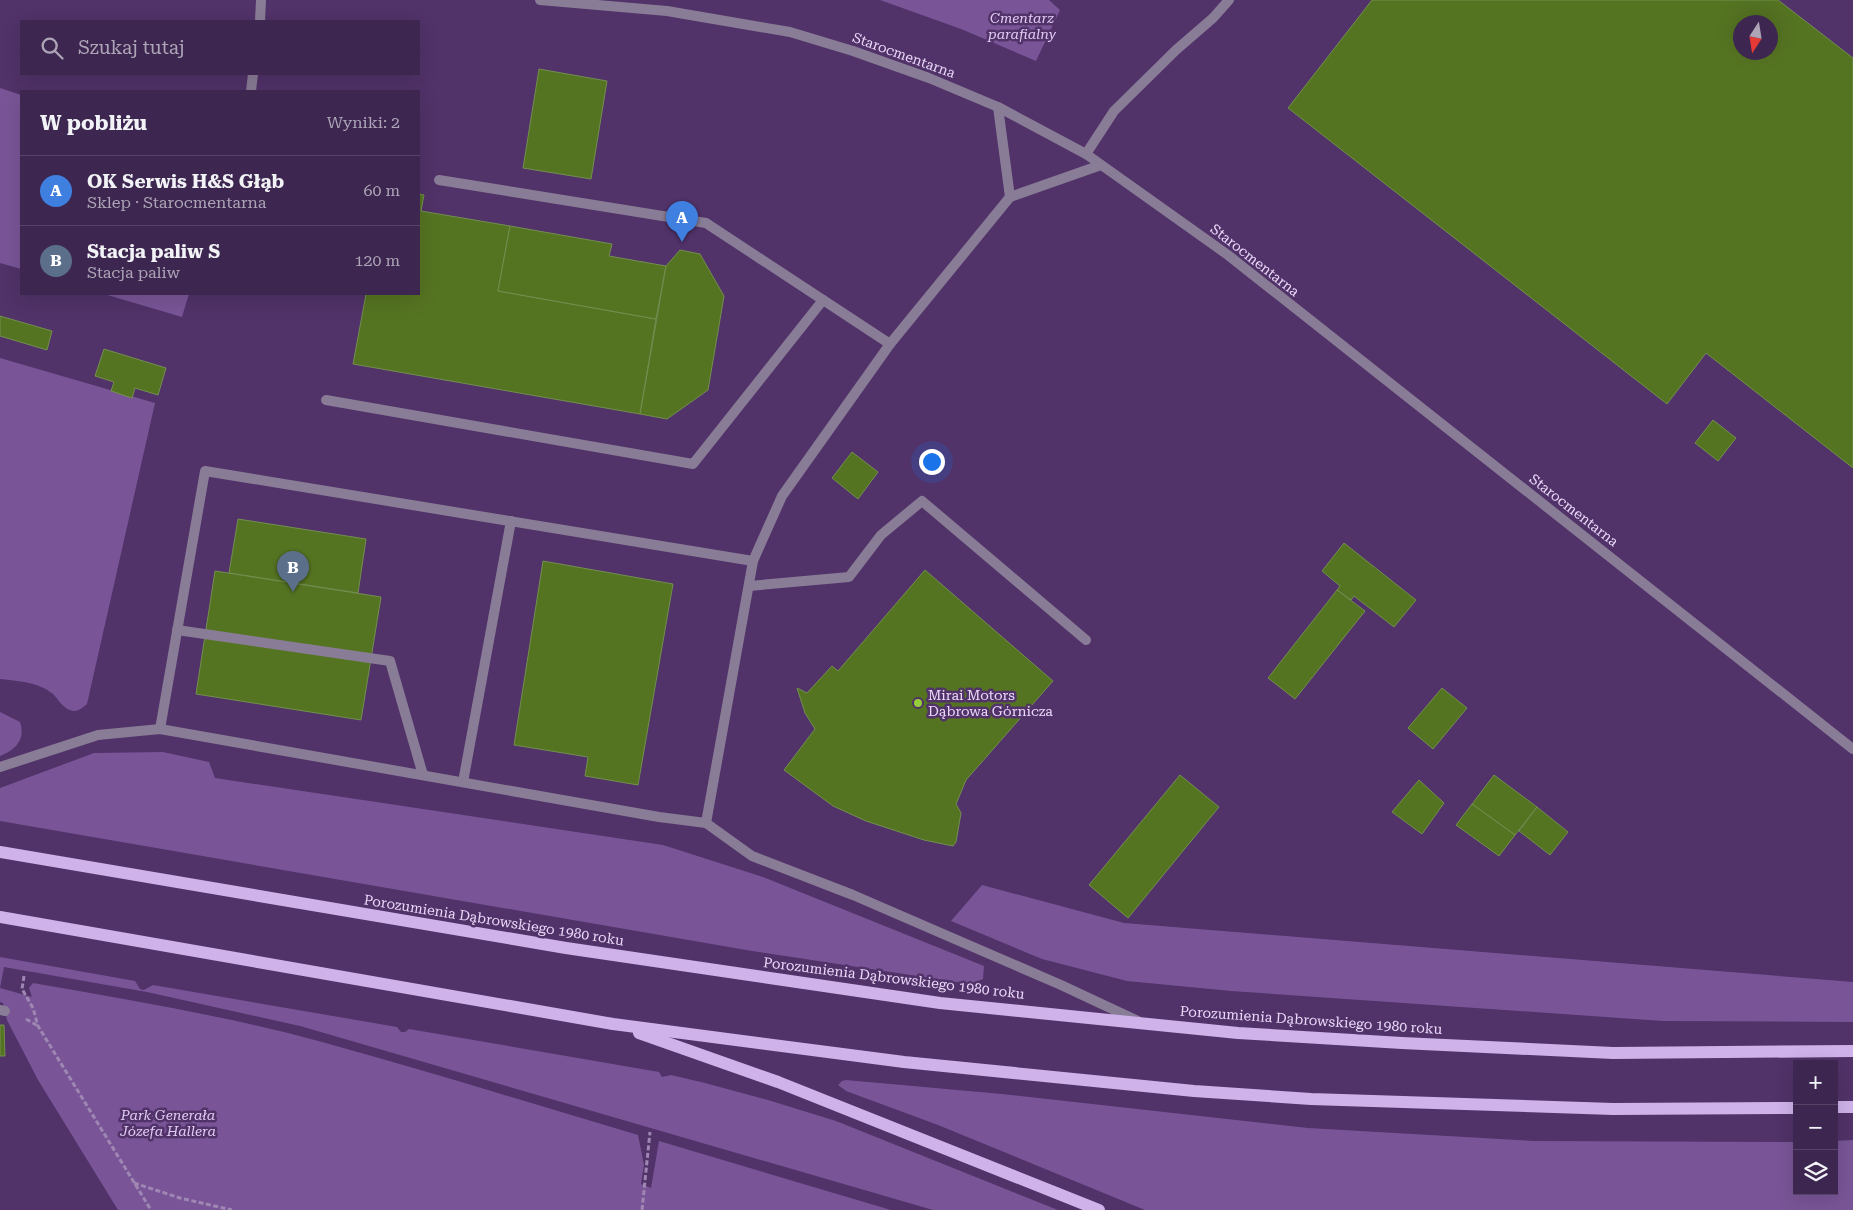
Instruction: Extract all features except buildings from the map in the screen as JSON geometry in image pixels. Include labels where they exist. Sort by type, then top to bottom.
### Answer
[{"type":"main road","name":"Porozumienia Dąbrowskiego 1980 roku","points":[[0,852],[576,950],[940,1003],[1138,1021],[1238,1033],[1613,1053],[1853,1052]]},
{"type":"main road","points":[[0,917],[613,1024],[904,1062],[1194,1091],[1311,1099],[1613,1109],[1793,1108]]},
{"type":"main road","points":[[613,1024],[778,1082],[1099,1210]]},
{"type":"main road","points":[[1838,1107],[1853,1107]]},
{"type":"street","points":[[260,20],[261,0]]},
{"type":"street","name":"Starocmentarna","points":[[540,0],[667,11],[790,32],[853,51],[929,78],[998,107],[1086,154],[1228,255],[1853,749]]},
{"type":"street","points":[[1086,154],[1114,111],[1176,50],[1214,18],[1229,0]]},
{"type":"street","points":[[251,90],[253,75]]},
{"type":"street","points":[[998,107],[1010,197]]},
{"type":"street","points":[[706,823],[753,562],[782,496],[890,344],[1010,197],[1101,165]]},
{"type":"street","points":[[439,180],[706,223],[890,344]]},
{"type":"street","points":[[326,400],[693,464],[823,300]]},
{"type":"street","points":[[160,729],[205,471],[753,562]]},
{"type":"street","points":[[749,586],[849,577],[881,535],[922,501],[1086,640]]},
{"type":"street","points":[[463,782],[511,522]]},
{"type":"street","points":[[178,630],[390,661],[423,775]]},
{"type":"street","points":[[0,767],[98,735],[160,729],[659,818],[706,823],[752,856],[853,895],[1061,984],[1138,1021]]},
{"type":"path","points":[[24,976],[22,989],[33,1008],[38,1026],[151,1210]]},
{"type":"path","points":[[642,1210],[650,1132]]},
{"type":"path","points":[[134,1183],[180,1198],[232,1210]]},
{"type":"green space","name":"Cmentarz parafialny","points":[[880,0],[1049,0],[1060,10],[1036,61],[961,29]]},
{"type":"green space","points":[[0,88],[20,95],[20,269],[0,263]]},
{"type":"green space","points":[[107,295],[189,295],[182,317]]},
{"type":"green space","points":[[0,358],[155,403],[87,704],[73,711],[67,709],[53,694],[41,687],[0,679]]},
{"type":"green space","points":[[0,712],[20,722],[22,734],[15,747],[0,756]]},
{"type":"green space","points":[[163,752],[209,762],[215,778],[663,845],[763,877],[984,966],[983,979],[970,984],[752,951],[0,821],[0,788],[94,753]]},
{"type":"green space","points":[[982,885],[1124,923],[1853,982],[1853,1022],[1663,1021],[1231,991],[1127,981],[1042,959],[951,921]]},
{"type":"green space","points":[[0,957],[135,981],[140,989],[144,990],[153,985],[397,1027],[401,1032],[409,1029],[659,1072],[662,1077],[671,1075],[705,1083],[836,1121],[1058,1210],[933,1210],[300,1026],[147,992],[4,967],[0,988]]},
{"type":"green space","name":"Park Generała Józefa Hallera","points":[[33,983],[250,1024],[362,1053],[638,1135],[644,1165],[641,1184],[651,1188],[659,1141],[891,1210],[118,1210],[38,1080],[7,1020],[3,1003],[0,1002],[0,988],[32,997],[29,988]]},
{"type":"green space","points":[[842,1081],[1002,1094],[1308,1128],[1534,1141],[1793,1142],[1793,1195],[1838,1195],[1838,1141],[1853,1140],[1853,1210],[1145,1210],[938,1125],[846,1091],[838,1085]]},
{"type":"place","name":"OK Serwis H&S Głąb","points":[[682,242]]},
{"type":"place","name":"Stacja paliw S","points":[[293,592]]},
{"type":"place","name":"Mirai Motors Dąbrowa Górnicza","points":[[918,703]]}]
